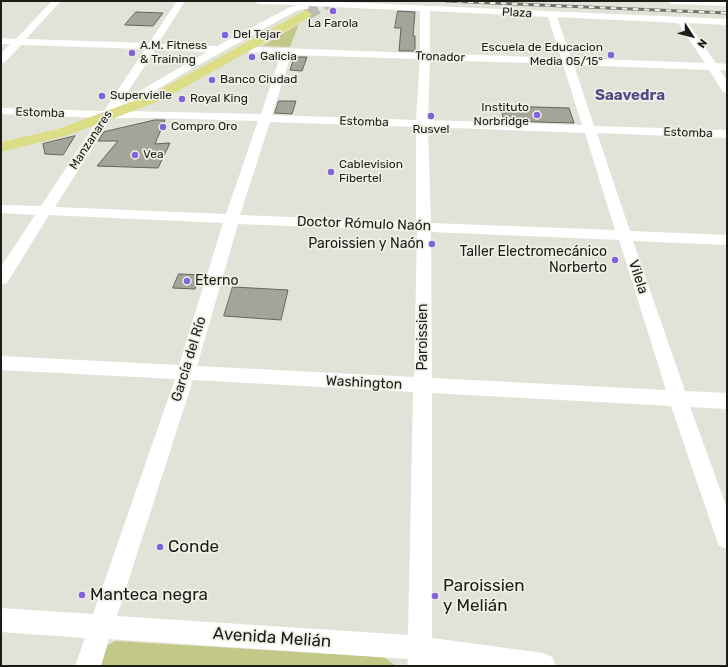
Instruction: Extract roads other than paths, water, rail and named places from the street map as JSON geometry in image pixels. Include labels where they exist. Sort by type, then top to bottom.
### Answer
[{"type":"main road","points":[[1,146],[63,132],[157,97],[300,10]]},
{"type":"main road","points":[[1,136],[45,125],[107,115]]},
{"type":"street","points":[[1,60],[57,1]]},
{"type":"street","name":"Manzanares","points":[[1,279],[181,1]]},
{"type":"street","name":"Plaza","points":[[258,1],[300,10],[332,5],[727,22]]},
{"type":"street","points":[[671,1],[727,3]]},
{"type":"street","points":[[107,115],[146,90],[220,49],[300,10],[332,5]]},
{"type":"street","name":"Paroissien","points":[[420,657],[424,226],[422,124],[425,56],[425,8]]},
{"type":"street","points":[[107,115],[162,100],[250,50],[300,10]]},
{"type":"street","name":"Vilela","points":[[552,15],[678,398],[727,538]]},
{"type":"street","points":[[681,20],[727,90]]},
{"type":"street","points":[[1,41],[220,49]]},
{"type":"street","name":"Tronador","points":[[250,50],[727,67]]},
{"type":"street","name":"García del Río","points":[[88,666],[186,373],[232,218],[287,52]]},
{"type":"street","name":"Estomba","points":[[1,111],[107,115],[154,114],[727,134]]},
{"type":"street","name":"Doctor Rómulo Naón","points":[[1,209],[727,240]]},
{"type":"street","name":"Washington","points":[[1,363],[727,401]]},
{"type":"street","name":"Avenida Melián","points":[[1,620],[101,626],[420,657],[543,666]]},
{"type":"street","points":[[420,657],[437,666]]},
{"type":"tunnel","points":[[306,14],[329,1]]},
{"type":"railway","points":[[446,1],[727,13]]},
{"type":"place","name":"La Farola","points":[[333,11]]},
{"type":"place","name":"Del Tejar","points":[[225,35]]},
{"type":"place","name":"A.M. Fitness & Training","points":[[132,53]]},
{"type":"place","name":"Escuela de Educacion Media 05/15°","points":[[611,55]]},
{"type":"place","name":"Galicia","points":[[252,57]]},
{"type":"place","name":"Banco Ciudad","points":[[212,80]]},
{"type":"place","name":"Supervielle","points":[[102,96]]},
{"type":"place","name":"Royal King","points":[[182,99]]},
{"type":"place","name":"Instituto Norbridge","points":[[537,115]]},
{"type":"place","name":"Rusvel","points":[[431,116]]},
{"type":"place","name":"Compro Oro","points":[[163,127]]},
{"type":"place","name":"Vea","points":[[135,155]]},
{"type":"place","name":"Cablevision Fibertel","points":[[331,172]]},
{"type":"place","name":"Paroissien y Naón","points":[[432,244]]},
{"type":"place","name":"Taller Electromecánico Norberto","points":[[615,260]]},
{"type":"place","name":"Eterno","points":[[187,281]]},
{"type":"place","name":"Conde","points":[[160,547]]},
{"type":"place","name":"Manteca negra","points":[[82,595]]},
{"type":"place","name":"Paroissien y Melián","points":[[435,596]]},
{"type":"district","name":"Saavedra","points":[[630,96]]}]
